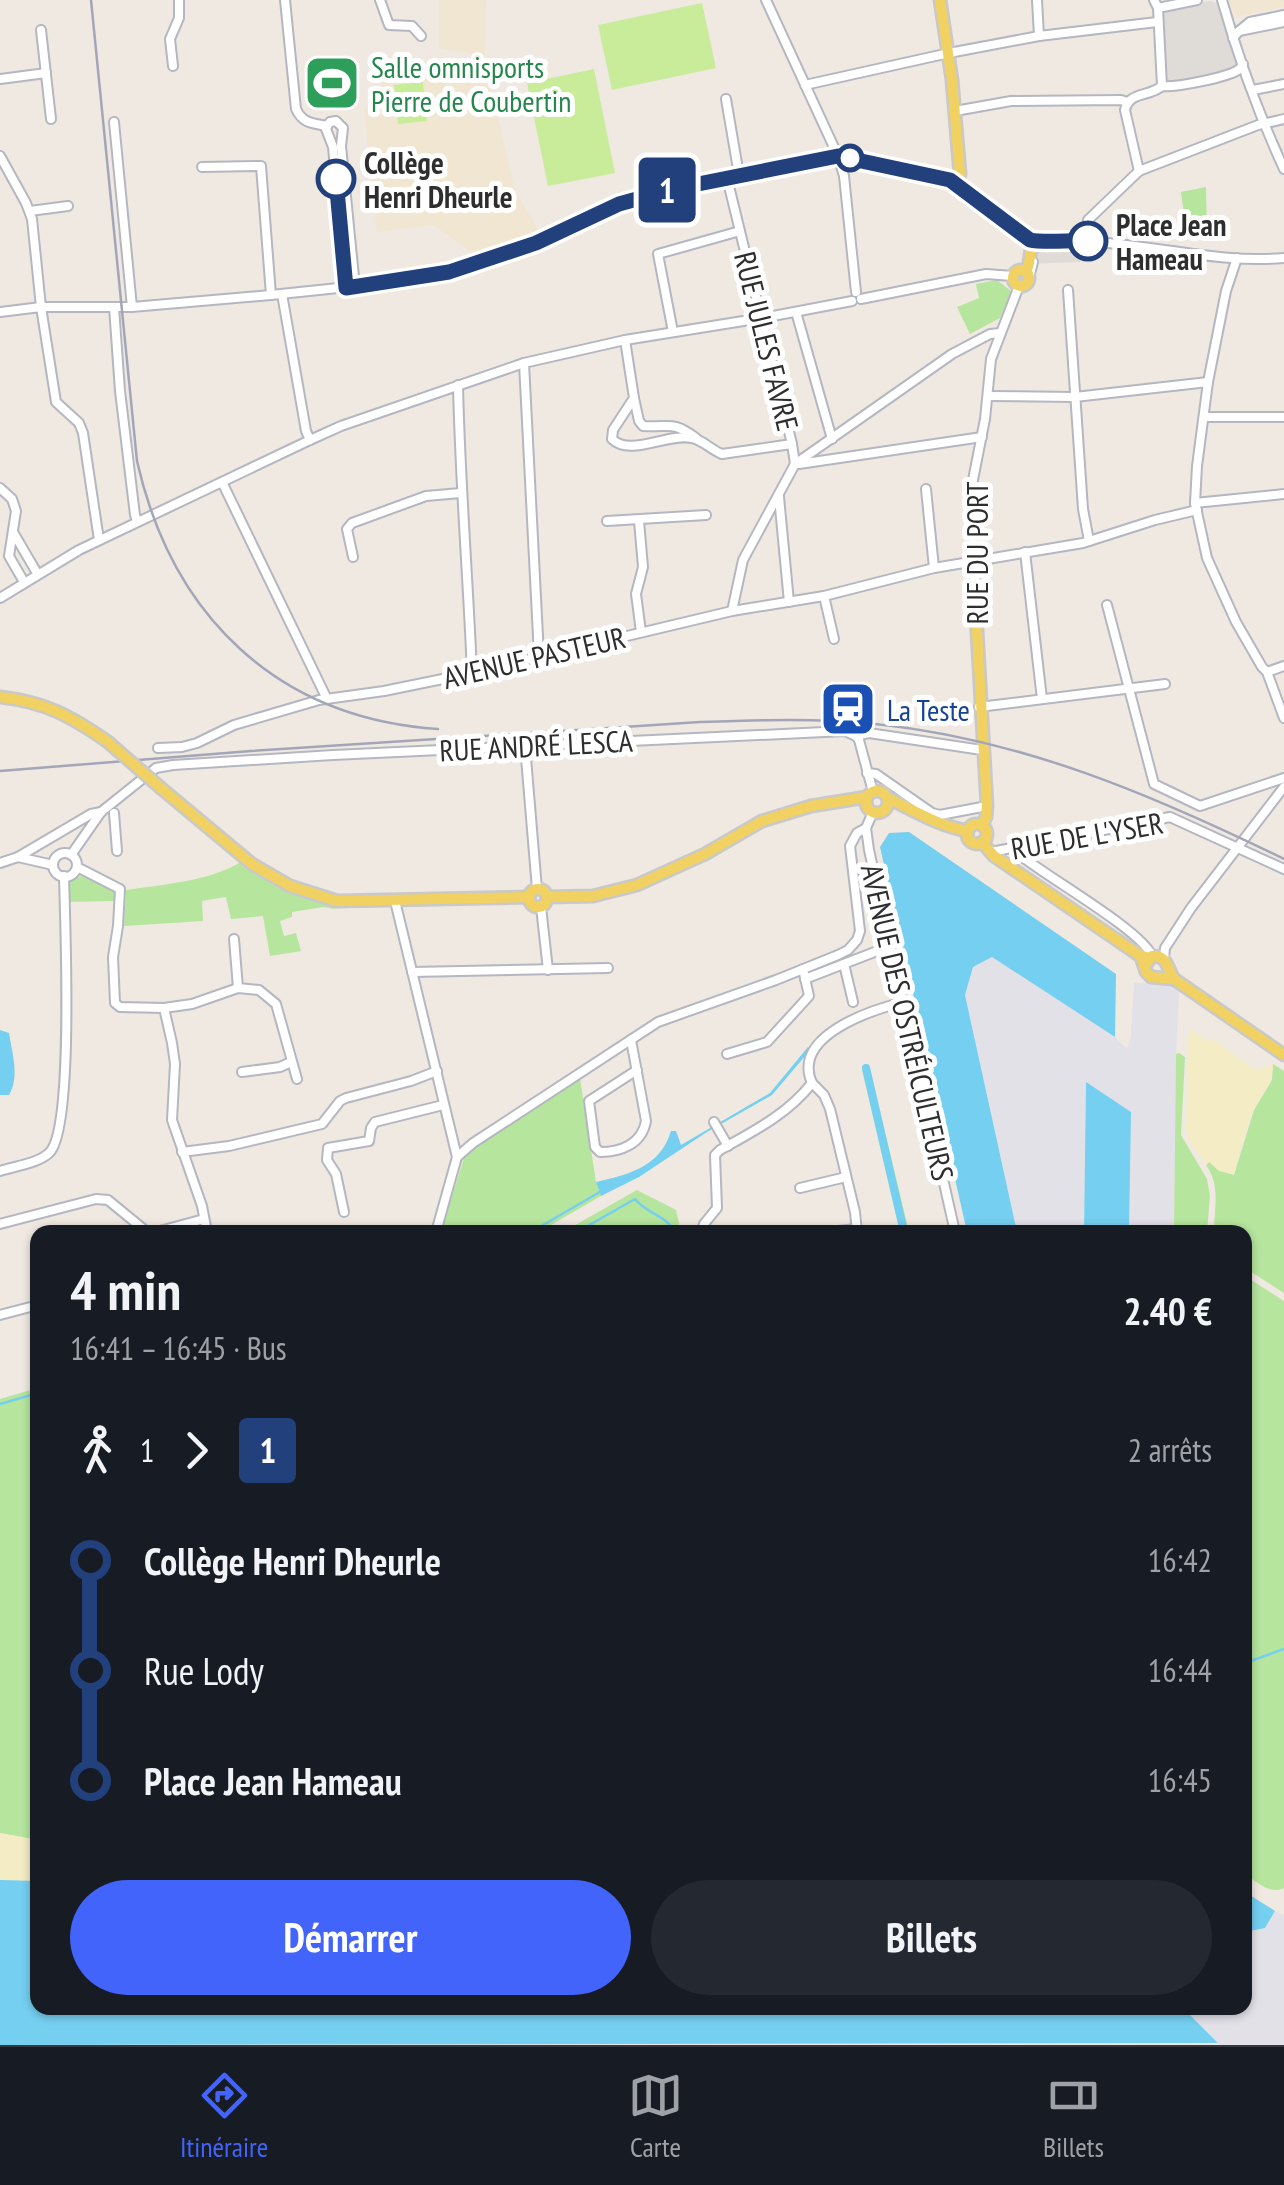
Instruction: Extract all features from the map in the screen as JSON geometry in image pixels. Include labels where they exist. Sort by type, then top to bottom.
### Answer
[{"type":"main road","points":[[940,0],[949,53],[960,174],[957,185],[1037,242],[1031,248],[1026,285],[1016,281]]},
{"type":"main road","name":"RUE DU PORT","points":[[976,614],[986,806],[982,825]]},
{"type":"main road","points":[[0,697],[26,700],[74,718],[108,742],[252,864],[290,886],[337,901],[533,893],[532,905],[593,896],[638,885],[705,854],[762,820],[812,806],[851,801],[906,806],[935,823],[968,831]]},
{"type":"main road","points":[[982,842],[987,832],[982,825],[974,825],[968,831],[973,842],[982,842],[991,852],[1157,962],[1284,1054]]},
{"type":"street","points":[[168,0],[178,2],[178,18],[170,40],[173,66]]},
{"type":"street","points":[[284,0],[296,110],[306,122],[327,126]]},
{"type":"street","points":[[380,0],[389,26],[412,26],[421,36]]},
{"type":"street","points":[[766,0],[838,156],[844,176],[857,297]]},
{"type":"street","points":[[1037,0],[1039,36]]},
{"type":"street","points":[[1140,171],[1125,110],[1133,97],[1156,92],[1162,86],[1156,4],[1197,0]]},
{"type":"street","points":[[1222,0],[1263,124],[1284,168]]},
{"type":"street","points":[[1236,35],[1284,18]]},
{"type":"street","points":[[805,85],[1039,36],[1157,22]]},
{"type":"street","points":[[41,30],[51,119]]},
{"type":"street","points":[[1162,86],[1170,88],[1218,77],[1238,71],[1243,64]]},
{"type":"street","points":[[0,79],[46,73]]},
{"type":"street","points":[[1252,90],[1284,84]]},
{"type":"street","points":[[726,99],[739,175]]},
{"type":"street","points":[[954,111],[1011,101],[1127,102]]},
{"type":"street","points":[[1088,241],[1088,220],[1140,171],[1284,119]]},
{"type":"street","points":[[327,126],[333,121],[343,128],[351,287]]},
{"type":"street","points":[[114,122],[132,307]]},
{"type":"street","points":[[327,126],[351,287]]},
{"type":"street","points":[[330,136],[341,135]]},
{"type":"street","points":[[0,156],[30,211],[56,402],[79,423],[83,433],[99,540]]},
{"type":"street","points":[[0,312],[272,296],[449,272],[536,243],[619,204],[673,189],[838,156],[950,180],[957,185]]},
{"type":"street","points":[[202,167],[261,166],[272,296]]},
{"type":"street","name":"RUE JULES FAVRE","points":[[727,178],[794,464],[743,560],[732,611]]},
{"type":"street","points":[[30,211],[68,206]]},
{"type":"street","points":[[673,332],[658,254],[740,231]]},
{"type":"street","points":[[1037,242],[1088,241],[1237,258],[1284,258]]},
{"type":"street","points":[[1237,258],[1226,291],[1208,382],[1196,506],[1207,558],[1217,583],[1268,672],[1284,718]]},
{"type":"street","points":[[0,598],[99,540],[310,440],[524,363],[625,340],[796,312],[986,274],[1000,273],[1016,281]]},
{"type":"street","name":"RUE DU PORT","points":[[976,614],[970,505],[992,359],[1016,281]]},
{"type":"street","points":[[1068,290],[1083,509],[1089,541]]},
{"type":"street","points":[[282,294],[310,440]]},
{"type":"street","points":[[114,307],[137,521]]},
{"type":"street","points":[[796,312],[832,438]]},
{"type":"street","points":[[794,464],[952,354],[990,334],[1000,333]]},
{"type":"street","points":[[625,340],[634,398],[643,426],[679,426],[722,454],[792,444]]},
{"type":"street","points":[[524,363],[540,656]]},
{"type":"street","points":[[988,396],[1075,397],[1208,382]]},
{"type":"street","points":[[458,385],[460,493],[472,673]]},
{"type":"street","points":[[634,398],[612,430],[616,444],[623,447],[673,437],[696,438]]},
{"type":"street","points":[[1204,418],[1284,416]]},
{"type":"street","points":[[794,464],[982,437]]},
{"type":"street","points":[[222,482],[328,699]]},
{"type":"street","points":[[0,488],[15,505],[9,556],[24,582]]},
{"type":"street","points":[[926,489],[934,568]]},
{"type":"street","points":[[352,557],[346,530],[352,523],[426,496],[460,493]]},
{"type":"street","name":"AVENUE PASTEUR","points":[[158,748],[198,743],[234,725],[328,699],[472,673],[934,568],[1089,541],[1196,506],[1284,494]]},
{"type":"street","points":[[779,495],[790,602]]},
{"type":"street","points":[[606,521],[706,515]]},
{"type":"street","points":[[639,520],[642,567],[636,594],[641,632]]},
{"type":"street","points":[[13,532],[37,574]]},
{"type":"street","points":[[1025,552],[1042,698]]},
{"type":"street","points":[[824,596],[834,639]]},
{"type":"street","points":[[1107,605],[1154,784],[1200,806],[1284,778]]},
{"type":"street","points":[[1268,672],[1284,666]]},
{"type":"street","points":[[979,707],[1165,684]]},
{"type":"street","name":"RUE ANDRÉ LESCA","points":[[71,855],[101,812],[156,768],[333,755],[844,731],[856,736],[870,732],[982,750]]},
{"type":"street","points":[[856,736],[876,802]]},
{"type":"street","points":[[525,746],[533,893]]},
{"type":"street","points":[[867,773],[874,773],[932,813],[940,815],[986,806]]},
{"type":"street","points":[[1011,848],[1128,931],[1149,948],[1157,962],[1191,908],[1284,787]]},
{"type":"street","name":"AVENUE DES OSTRÉICULTEURS","points":[[876,802],[866,828],[953,1225]]},
{"type":"street","name":"RUE ANDRÉ LESCA","points":[[0,862],[18,857],[91,814],[101,812]]},
{"type":"street","points":[[114,813],[117,851]]},
{"type":"street","name":"RUE DE L'YSER","points":[[991,852],[1164,817],[1176,818],[1284,869]]},
{"type":"street","points":[[804,974],[848,950],[857,940],[860,931],[850,846],[857,833],[866,828]]},
{"type":"street","points":[[50,838],[59,854]]},
{"type":"street","points":[[59,854],[71,855],[76,860],[71,875],[58,874],[53,865],[59,854]]},
{"type":"street","name":"RUE ANDRÉ LESCA","points":[[18,857],[53,865]]},
{"type":"street","points":[[76,867],[120,890],[113,957],[115,1003],[120,1007],[164,1008],[192,1004],[238,988],[260,990],[276,1004],[297,1079]]},
{"type":"street","points":[[0,1170],[45,1157],[57,1141],[66,1046],[64,876]]},
{"type":"street","points":[[395,900],[457,1158],[438,1225]]},
{"type":"street","points":[[544,902],[548,970]]},
{"type":"street","points":[[234,940],[238,988]]},
{"type":"street","points":[[457,1158],[658,1022],[890,946]]},
{"type":"street","points":[[844,964],[853,1002]]},
{"type":"street","points":[[412,972],[608,968]]},
{"type":"street","points":[[728,1054],[767,1042],[810,996],[804,974]]},
{"type":"street","points":[[856,1225],[830,1109],[824,1095],[812,1083],[809,1062],[831,1032],[860,1016],[904,1002]]},
{"type":"street","points":[[164,1008],[174,1064],[170,1114],[205,1225]]},
{"type":"street","points":[[631,1040],[637,1070],[645,1128],[632,1144],[615,1152],[600,1152],[595,1147],[589,1101],[637,1070]]},
{"type":"street","points":[[242,1072],[291,1062]]},
{"type":"street","points":[[182,1152],[229,1146],[322,1124],[346,1098],[437,1071]]},
{"type":"street","points":[[706,1225],[717,1208],[715,1156],[777,1117],[801,1098],[812,1083]]},
{"type":"street","points":[[344,1212],[328,1148],[369,1141],[376,1122],[443,1104]]},
{"type":"street","points":[[714,1122],[724,1148]]},
{"type":"street","points":[[800,1188],[846,1177]]},
{"type":"street","points":[[0,1224],[96,1199],[108,1200],[138,1225]]},
{"type":"street","points":[[182,1225],[204,1219]]},
{"type":"street","points":[[0,1314],[30,1307]]},
{"type":"shaded area","points":[[439,0],[486,0],[485,56],[439,48]]},
{"type":"shaded area","points":[[1229,0],[1284,0],[1284,7],[1234,17]]},
{"type":"shaded area","points":[[1210,1],[1220,4],[1237,67],[1176,84],[1169,82],[1165,76],[1162,8]]},
{"type":"shaded area","name":"Collège Henri Dheurle","points":[[426,61],[487,70],[515,191],[539,235],[477,256],[434,225],[377,232],[364,109],[395,65]]},
{"type":"shaded area","name":"Place Jean Hameau","points":[[1024,228],[1066,235],[1080,248],[1080,262],[1028,264],[1020,235]]},
{"type":"shaded area","points":[[992,957],[1115,1037],[1127,1049],[1134,983],[1167,982],[1179,992],[1174,1225],[1129,1225],[1131,1113],[1086,1083],[1084,1225],[1015,1225],[965,994],[973,966]]},
{"type":"shaded area","points":[[1275,1911],[1284,1915],[1284,2045],[1220,2045],[1190,2015],[1252,2015],[1252,1931],[1265,1928]]},
{"type":"green space","points":[[702,3],[716,68],[612,90],[598,25]]},
{"type":"green space","name":"Salle omnisports Pierre de Coubertin","points":[[357,66],[358,76],[352,77],[352,86],[359,89],[359,100],[314,103],[313,79],[308,77],[307,69]]},
{"type":"green space","points":[[594,69],[615,173],[548,186],[527,83]]},
{"type":"green space","points":[[423,82],[427,121],[398,124],[394,85]]},
{"type":"green space","points":[[1206,187],[1207,237],[1187,235],[1181,192]]},
{"type":"green space","points":[[997,280],[1011,291],[1000,318],[970,334],[957,307],[979,298],[976,284]]},
{"type":"green space","points":[[241,862],[271,880],[335,904],[335,909],[292,912],[292,917],[280,921],[284,936],[296,933],[301,951],[270,956],[263,916],[231,919],[226,897],[202,901],[203,921],[124,926],[126,890],[200,878]]},
{"type":"green space","points":[[81,876],[104,885],[116,894],[115,901],[68,902],[72,879]]},
{"type":"green space","points":[[1176,1054],[1185,1057],[1181,1135],[1207,1179],[1208,1225],[1174,1225]]},
{"type":"green space","points":[[1273,1064],[1284,1071],[1284,1293],[1252,1272],[1252,1225],[1214,1225],[1215,1189],[1206,1165],[1209,1162],[1234,1175],[1254,1110],[1272,1080]]},
{"type":"green space","points":[[870,1069],[907,1225],[898,1225],[862,1070]]},
{"type":"green space","points":[[580,1078],[601,1196],[551,1225],[443,1225],[464,1158],[476,1146]]},
{"type":"green space","points":[[637,1190],[676,1210],[679,1225],[575,1225]]},
{"type":"green space","points":[[1252,1280],[1284,1301],[1284,1888],[1264,1887],[1252,1879]]},
{"type":"green space","points":[[30,1390],[30,1839],[0,1833],[0,1399]]},
{"type":"sand","points":[[1189,1029],[1208,1041],[1212,1039],[1256,1070],[1273,1064],[1269,1083],[1248,1126],[1234,1175],[1219,1171],[1209,1162],[1206,1165],[1188,1138]]},
{"type":"sand","points":[[0,1833],[30,1839],[30,1882],[0,1880]]},
{"type":"water","points":[[909,832],[1116,974],[1115,1037],[992,957],[973,967],[965,995],[1015,1225],[965,1225],[880,847],[889,833]]},
{"type":"water","points":[[0,1030],[9,1033],[13,1057],[15,1073],[9,1095],[0,1095]]},
{"type":"water","points":[[808,1047],[811,1049],[772,1095],[601,1196],[596,1182],[632,1172],[651,1161],[671,1131],[676,1131],[681,1145],[770,1093]]},
{"type":"water","points":[[1086,1082],[1131,1112],[1129,1225],[1084,1225]]},
{"type":"water","points":[[0,1880],[30,1881],[30,2015],[1190,2015],[1218,2043],[0,2045]]},
{"type":"water","points":[[1252,1896],[1275,1911],[1265,1928],[1252,1931]]},
{"type":"waterway","points":[[866,1068],[902,1225]]},
{"type":"waterway","points":[[543,1225],[600,1192]]},
{"type":"waterway","points":[[589,1225],[635,1199],[669,1225]]},
{"type":"waterway","points":[[0,1404],[30,1395]]},
{"type":"waterway","points":[[1252,1660],[1284,1649]]},
{"type":"railway","points":[[91,0],[137,461],[153,517],[176,567],[205,611],[240,649],[281,680],[328,704],[380,721],[438,729]]},
{"type":"railway","points":[[0,771],[700,722],[853,722],[929,731],[1034,756],[1136,792],[1284,859]]},
{"type":"bus line","name":"1","points":[[336,179],[346,288],[449,272],[536,243],[619,204],[673,189],[838,156],[950,180],[1030,240],[1088,241]]},
{"type":"place","name":"Salle omnisports Pierre de Coubertin","points":[[332,83]]},
{"type":"place","name":"Collège Henri Dheurle","points":[[336,179]]},
{"type":"place","name":"Place Jean Hameau","points":[[1088,241]]},
{"type":"place","name":"La Teste","points":[[848,709]]}]
